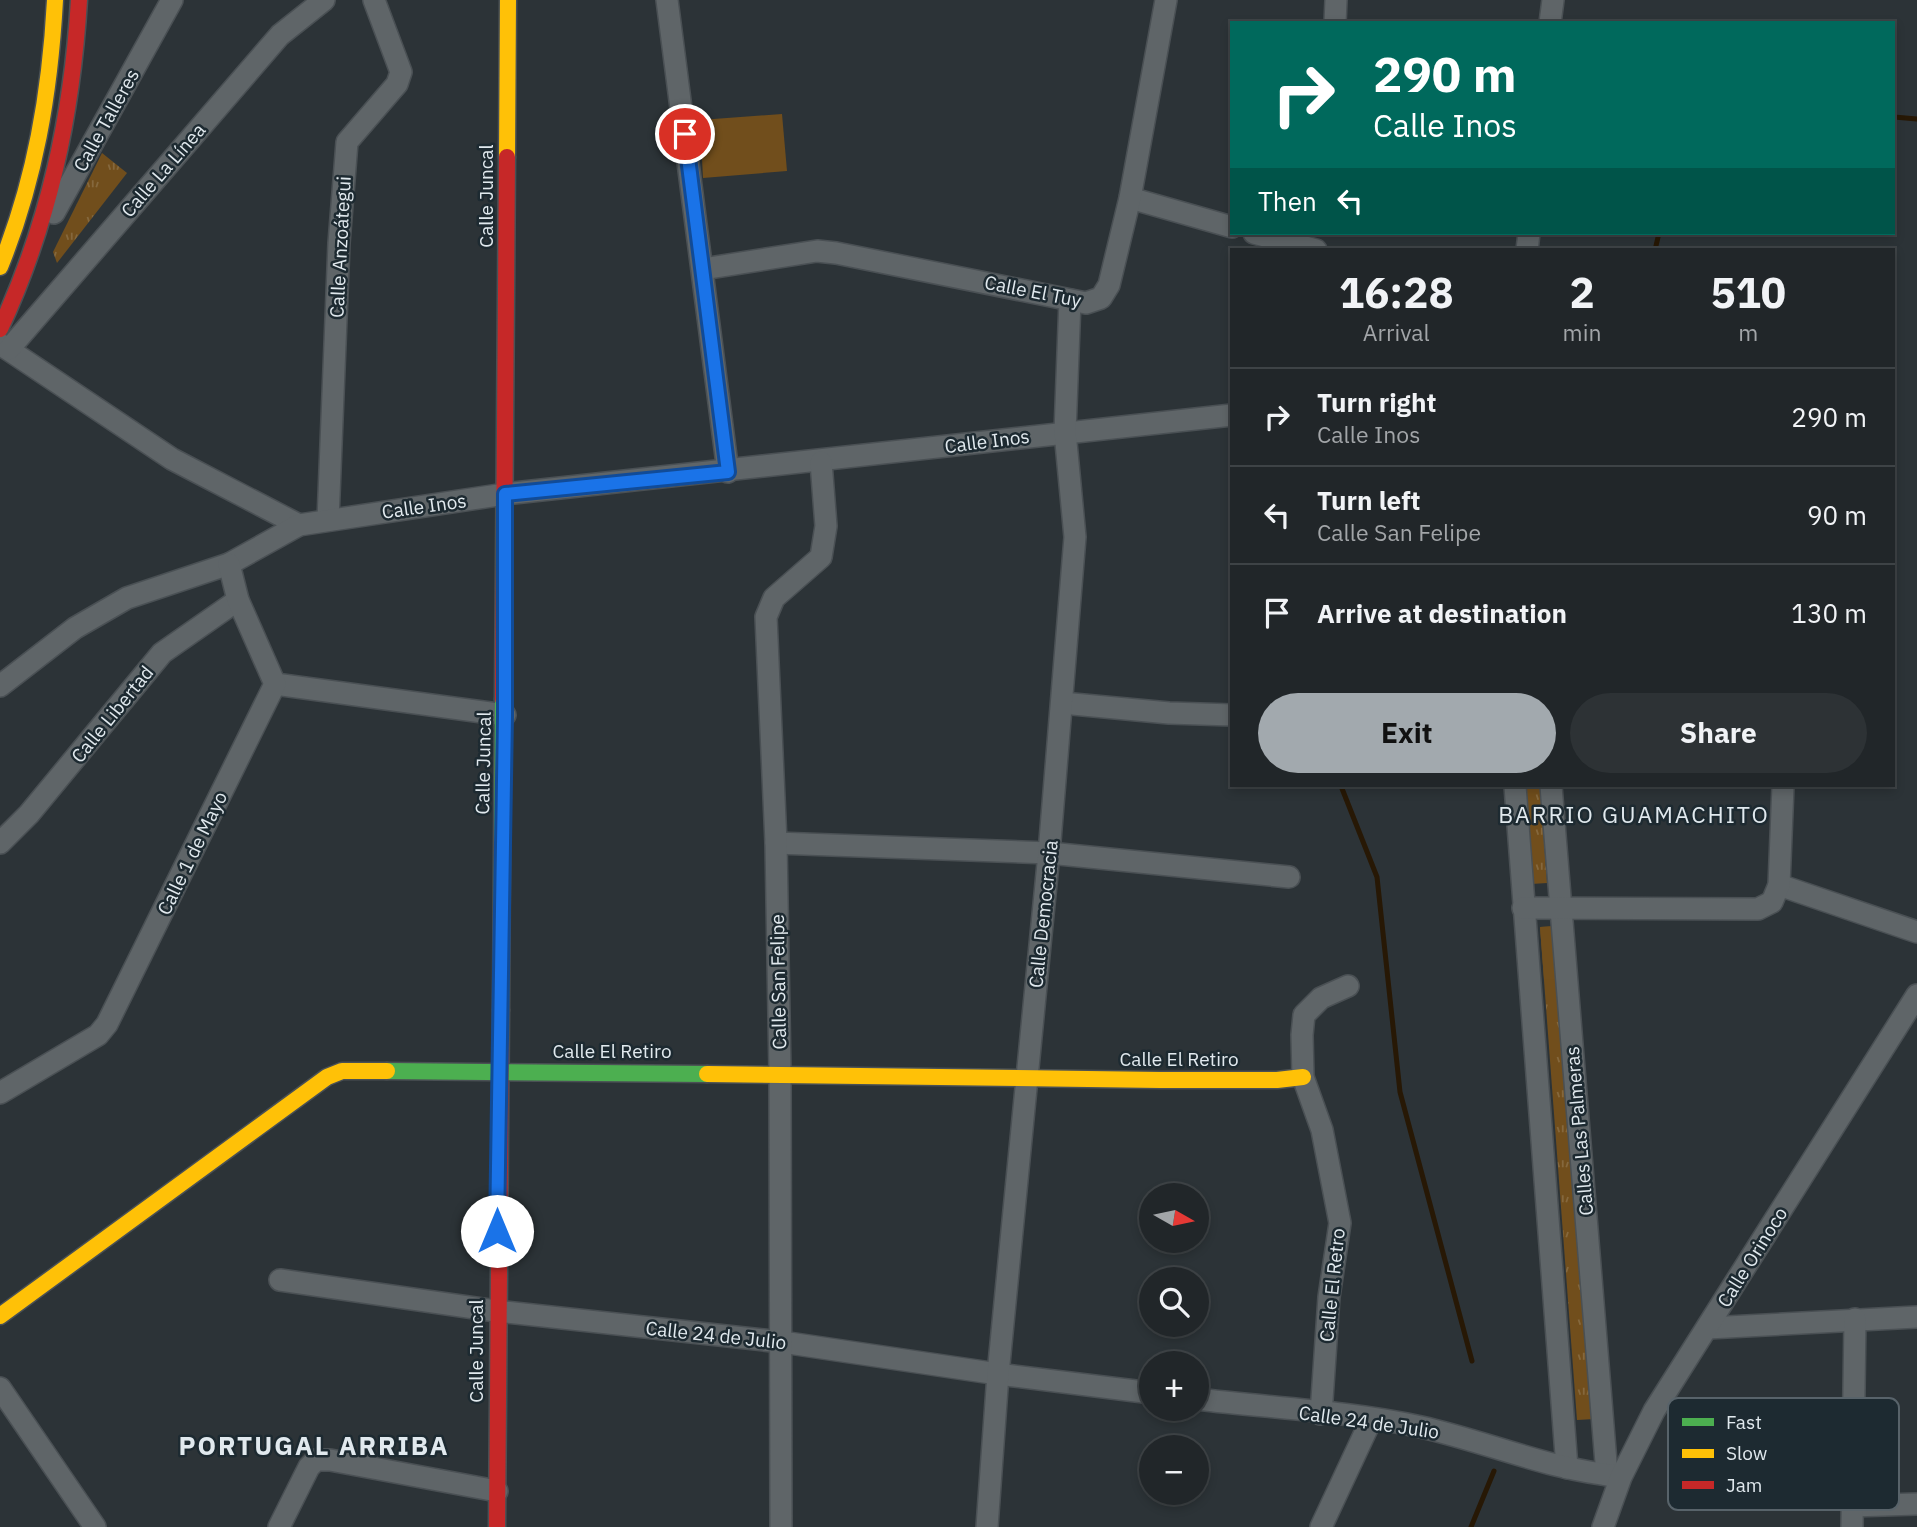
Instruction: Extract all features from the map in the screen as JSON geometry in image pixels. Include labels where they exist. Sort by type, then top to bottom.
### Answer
[{"type":"street","points":[[0,267],[32,174],[53,47],[55,0]]},
{"type":"street","points":[[79,0],[67,137],[40,239],[3,341],[172,459],[299,525]]},
{"type":"street","name":"Calle Talleres","points":[[40,239],[172,0]]},
{"type":"street","name":"Calle La Línea","points":[[3,341],[281,35],[324,0]]},
{"type":"street","name":"Calle Anzoátegui","points":[[328,520],[339,243],[347,142],[397,84],[401,72],[374,0]]},
{"type":"street","name":"Calle Juncal","points":[[497,1527],[496,1311],[505,715],[508,0]]},
{"type":"street","points":[[667,0],[728,472]]},
{"type":"street","name":"Calle El Tuy","points":[[703,269],[817,251],[1086,303],[1101,298],[1109,285],[1130,198],[1166,0]]},
{"type":"street","points":[[1335,21],[1336,0]]},
{"type":"street","points":[[1550,21],[1553,0]]},
{"type":"street","points":[[1130,198],[1230,226]]},
{"type":"street","points":[[1261,235],[1308,248]]},
{"type":"street","name":"Calle Democracia","points":[[987,1527],[998,1374],[1049,853],[1075,537],[1066,432],[1070,300]]},
{"type":"street","name":"Calle Inos","points":[[0,686],[75,628],[127,598],[229,564],[299,525],[505,494],[821,462],[1230,415]]},
{"type":"street","name":"Calle San Felipe","points":[[781,1527],[780,1073],[776,843],[766,617],[774,598],[821,557],[826,526],[821,462]]},
{"type":"street","points":[[229,564],[238,600],[275,684],[505,715]]},
{"type":"street","name":"Calle Libertad","points":[[0,843],[29,814],[162,653],[238,600]]},
{"type":"street","name":"Calle 1 de Mayo","points":[[0,1093],[98,1035],[107,1024],[275,684]]},
{"type":"street","points":[[1062,703],[1230,715]]},
{"type":"street","name":"Calles Las Palmeras","points":[[1514,787],[1567,1468]]},
{"type":"street","name":"Calles Las Palmeras","points":[[1551,787],[1560,908],[1614,1476]]},
{"type":"street","points":[[1523,908],[1758,909],[1772,902],[1779,885],[1783,787]]},
{"type":"street","points":[[776,843],[1049,853],[1289,877]]},
{"type":"street","points":[[1779,885],[1917,932]]},
{"type":"street","name":"Calle El Retro","points":[[1321,1414],[1329,1297],[1340,1223],[1322,1130],[1303,1077],[1301,1063],[1304,1015],[1321,998],[1348,986]]},
{"type":"street","name":"Calle Orinoco","points":[[1603,1527],[1614,1476],[1917,995]]},
{"type":"street","name":"Calle El Retiro","points":[[0,1316],[327,1077],[342,1071],[780,1073],[1026,1080],[1277,1080],[1303,1077]]},
{"type":"street","name":"Calle 24 de Julio","points":[[280,1280],[496,1311],[782,1342],[1139,1391]]},
{"type":"street","points":[[1708,1328],[1917,1317]]},
{"type":"street","points":[[1854,1398],[1855,1319]]},
{"type":"street","points":[[0,1388],[91,1525]]},
{"type":"street","name":"Calle 24 de Julio","points":[[1209,1400],[1371,1420],[1456,1435],[1508,1454],[1614,1476]]},
{"type":"street","points":[[1321,1527],[1371,1420]]},
{"type":"street","points":[[279,1527],[309,1467],[316,1460],[330,1460],[497,1491]]},
{"type":"street","points":[[1899,1507],[1917,1504]]},
{"type":"street","points":[[1852,1516],[1884,1510]]},
{"type":"green space","points":[[782,114],[787,171],[703,178],[700,120]]},
{"type":"green space","points":[[102,153],[127,173],[57,263],[53,252]]},
{"type":"green space","points":[[1523,787],[1540,787],[1547,883],[1531,884]]},
{"type":"green space","points":[[1557,926],[1594,1419],[1577,1420],[1540,927]]},
{"type":"green space","points":[[1557,926],[1555,980],[1544,979],[1540,927]]},
{"type":"waterway","points":[[1895,117],[1917,119]]},
{"type":"waterway","points":[[1655,248],[1659,235]]},
{"type":"waterway","points":[[1341,787],[1377,877],[1400,1092],[1472,1361]]},
{"type":"waterway","points":[[1471,1527],[1494,1471]]},
{"type":"traffic: fast","points":[[501,1010],[503,699]]},
{"type":"traffic: fast","points":[[387,1071],[707,1074]]},
{"type":"traffic: slow","points":[[0,267],[23,202],[39,136],[45,103],[55,0]]},
{"type":"traffic: slow","points":[[507,157],[508,0]]},
{"type":"traffic: slow","points":[[0,1316],[327,1077],[342,1071],[387,1071]]},
{"type":"traffic: slow","points":[[707,1074],[1160,1080],[1277,1080],[1303,1077]]},
{"type":"traffic: jam","points":[[0,329],[32,249],[55,168],[71,85],[79,0]]},
{"type":"traffic: jam","points":[[503,699],[507,157]]},
{"type":"traffic: jam","points":[[497,1527],[501,1010]]},
{"type":"district","name":"BARRIO GUAMACHITO","points":[[1634,815]]},
{"type":"district","name":"PORTUGAL ARRIBA","points":[[314,1446]]},
{"type":"route","points":[[497,1231],[505,715],[505,494],[728,472],[685,134]]}]
